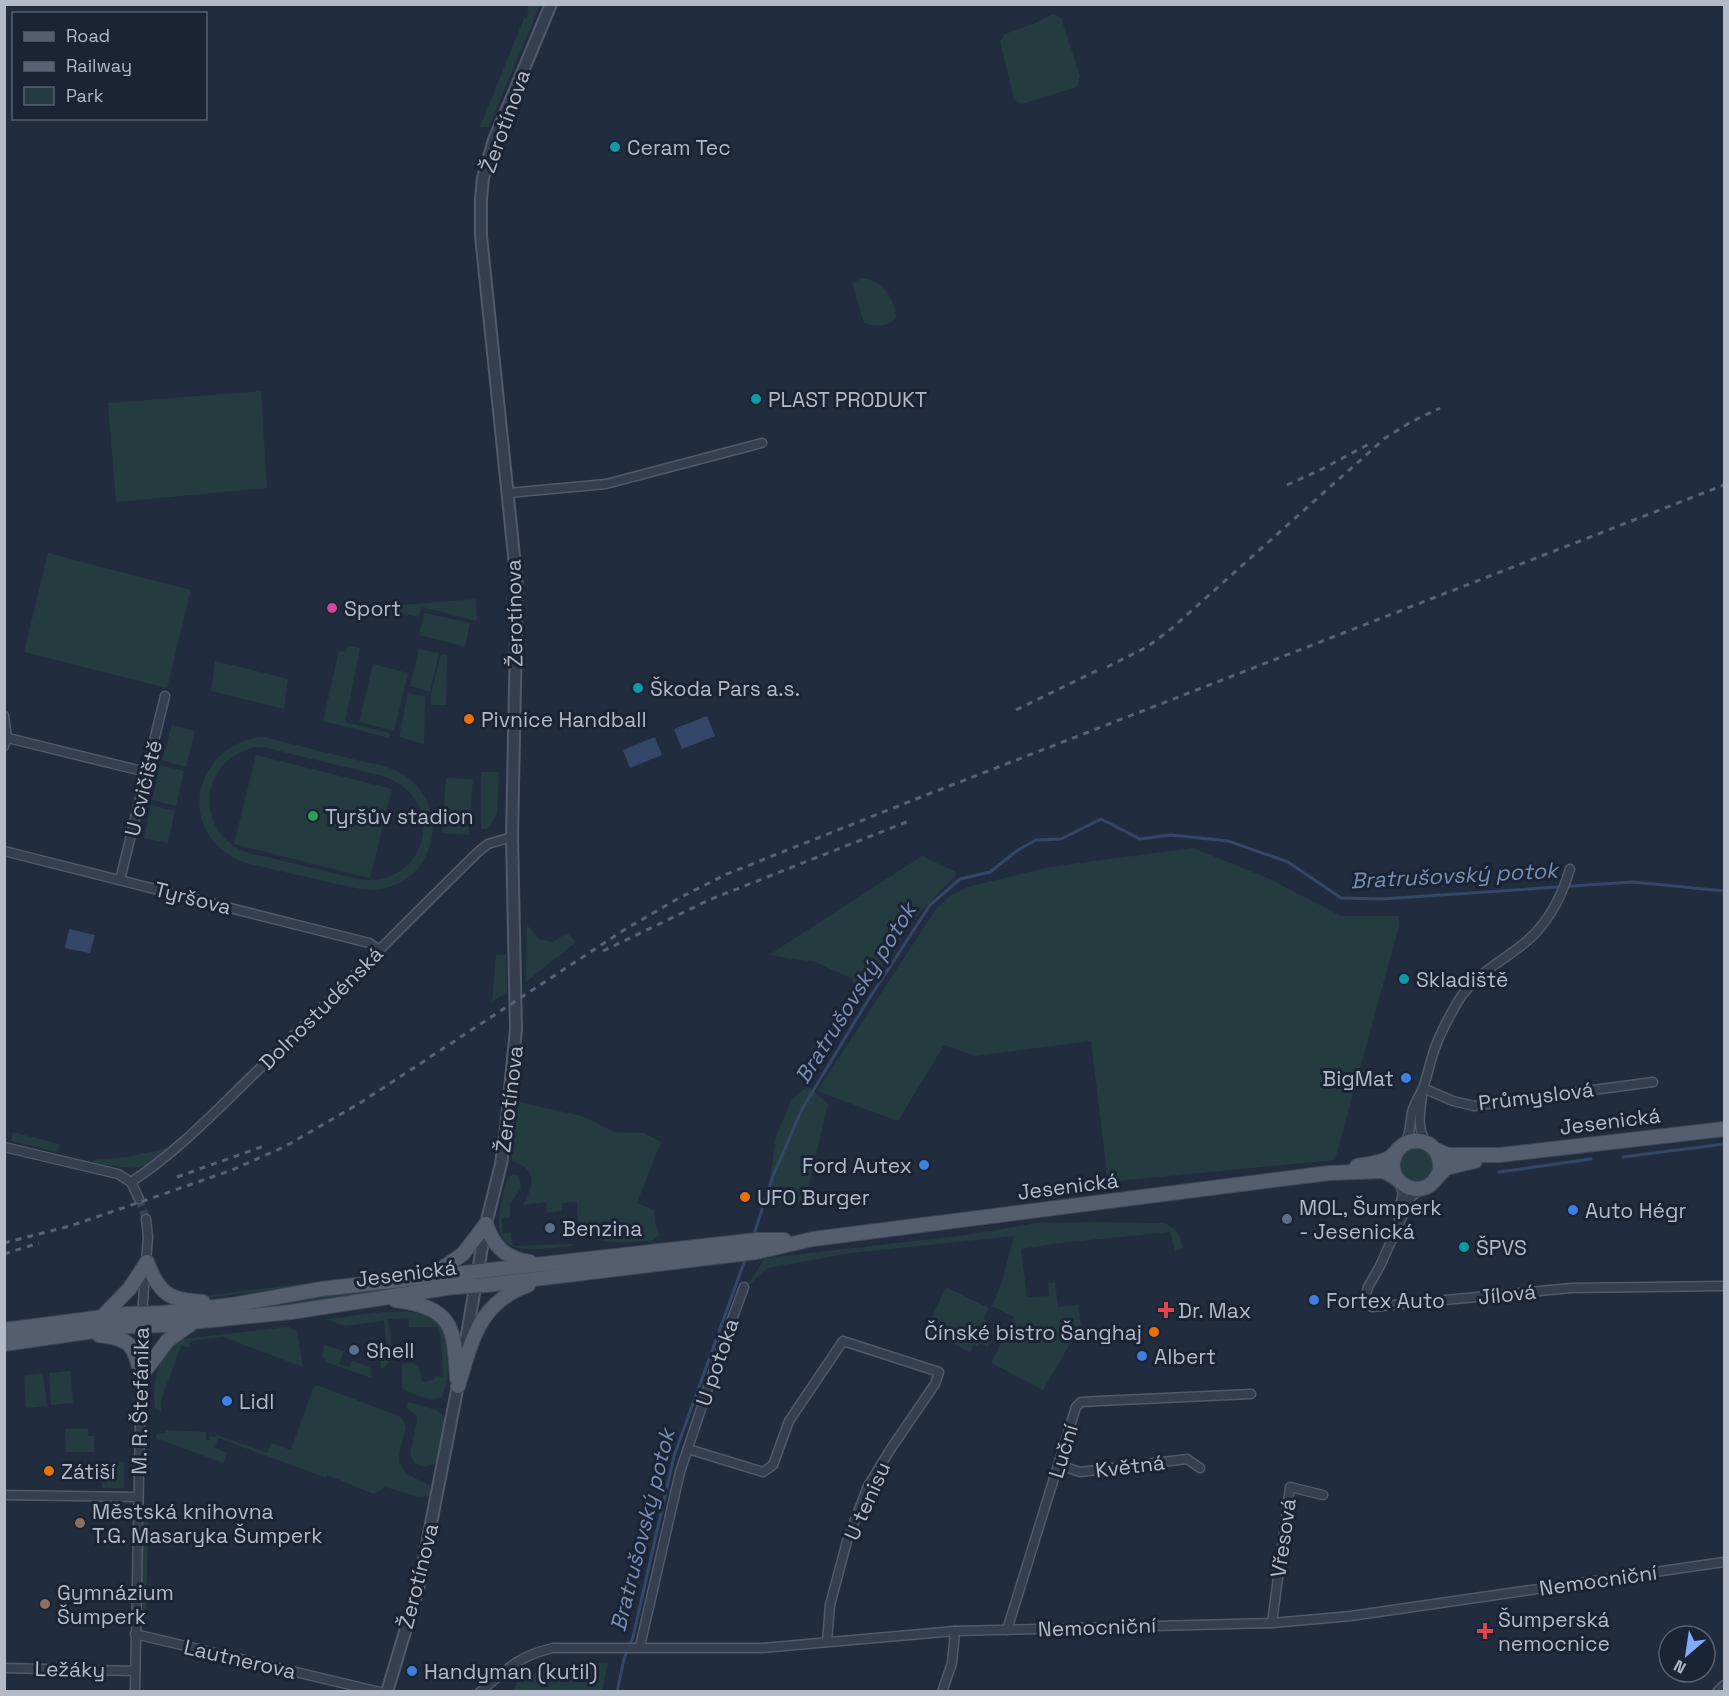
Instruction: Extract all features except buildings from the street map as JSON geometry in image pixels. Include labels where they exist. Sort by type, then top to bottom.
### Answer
[{"type":"main road","name":"Jesenická","points":[[4,1330],[102,1317],[196,1322],[291,1312],[477,1279],[1329,1173],[1384,1171],[1409,1187],[1424,1188],[1442,1171],[1450,1167],[1500,1155],[1725,1128]]},
{"type":"main road","name":"Jesenická","points":[[1329,1173],[1386,1159],[1400,1147],[1409,1142],[1418,1141],[1448,1155],[1500,1155]]},
{"type":"main road","points":[[1396,1178],[1392,1166],[1395,1154],[1400,1147]]},
{"type":"main road","points":[[1432,1147],[1439,1157],[1440,1166],[1436,1179]]},
{"type":"main road","points":[[486,1224],[490,1237],[504,1254],[547,1271]]},
{"type":"main road","points":[[426,1278],[448,1266],[463,1254],[486,1224]]},
{"type":"main road","points":[[147,1262],[160,1289],[173,1298],[232,1305]]},
{"type":"main road","points":[[102,1317],[130,1288],[147,1262]]},
{"type":"main road","points":[[458,1386],[474,1335],[481,1321],[503,1296],[547,1271]]},
{"type":"main road","name":"Jesenická","points":[[4,1344],[84,1333],[163,1313],[232,1305],[321,1288],[426,1278],[477,1279]]},
{"type":"main road","points":[[378,1298],[425,1306],[442,1317],[452,1332],[455,1342],[458,1386]]},
{"type":"main road","points":[[141,1376],[168,1340],[196,1322]]},
{"type":"main road","points":[[84,1333],[126,1340],[135,1350],[141,1376]]},
{"type":"street","name":"Žerotínova","points":[[387,1692],[419,1585],[458,1386],[486,1224],[501,1164],[516,1044],[512,837],[517,585],[481,236],[481,199],[483,178],[494,140],[551,4]]},
{"type":"street","points":[[508,493],[606,484],[762,443]]},
{"type":"street","name":"U cvičiště","points":[[120,880],[165,696]]},
{"type":"street","points":[[4,716],[5,740],[146,772]]},
{"type":"street","name":"Dolnostudénská","points":[[131,1182],[155,1167],[184,1141],[478,852],[488,844],[512,837]]},
{"type":"street","name":"Tyršova","points":[[4,851],[369,943],[380,950]]},
{"type":"street","points":[[1400,1147],[1408,1136],[1412,1114],[1423,1088],[1435,1046],[1457,1003],[1467,988],[1483,973],[1522,945],[1538,930],[1561,896],[1569,873]]},
{"type":"street","name":"Průmyslová","points":[[1423,1088],[1453,1101],[1474,1106],[1653,1082]]},
{"type":"street","points":[[1423,1088],[1420,1129],[1423,1138],[1432,1147]]},
{"type":"street","points":[[4,1147],[110,1172],[131,1182],[139,1199]]},
{"type":"street","name":"Jílová","points":[[1393,1234],[1403,1193],[1396,1178]]},
{"type":"street","name":"Jílová","points":[[1424,1188],[1413,1195],[1380,1266],[1365,1292],[1366,1303],[1372,1307],[1571,1288],[1725,1286]]},
{"type":"street","name":"M. R. Štefánika","points":[[135,1692],[142,1320],[148,1237],[146,1219]]},
{"type":"street","name":"U potoka","points":[[633,1647],[680,1472],[744,1287]]},
{"type":"street","name":"U tenisu","points":[[688,1449],[763,1472],[773,1466],[789,1421],[843,1341],[939,1372],[935,1384],[868,1486],[847,1541],[830,1605],[828,1642]]},
{"type":"street","name":"Luční","points":[[1006,1630],[1076,1407],[1081,1402],[1251,1394]]},
{"type":"street","name":"Květná","points":[[1059,1465],[1080,1472],[1186,1459],[1200,1468]]},
{"type":"street","name":"Vřesová","points":[[1272,1623],[1290,1487],[1323,1496]]},
{"type":"street","points":[[4,1495],[138,1497]]},
{"type":"street","name":"Nemocniční","points":[[480,1692],[512,1664],[531,1653],[554,1648],[760,1648],[955,1631],[1272,1623],[1351,1616],[1725,1562]]},
{"type":"street","points":[[942,1692],[952,1663],[955,1631]]},
{"type":"street","name":"Lautnerova","points":[[135,1634],[380,1692]]},
{"type":"street","name":"Ležáky","points":[[4,1668],[135,1671]]},
{"type":"street","points":[[1717,1692],[1725,1685]]},
{"type":"green space","points":[[529,5],[540,5],[489,127],[480,127],[524,18],[526,19],[529,12],[527,10]]},
{"type":"green space","points":[[1053,14],[1061,18],[1080,76],[1077,87],[1022,104],[1014,99],[1000,41],[1005,34]]},
{"type":"green space","points":[[863,278],[876,283],[887,292],[895,311],[896,318],[893,321],[881,325],[864,323],[852,283]]},
{"type":"green space","points":[[261,391],[267,488],[116,502],[108,403]]},
{"type":"green space","points":[[48,553],[191,590],[167,688],[24,652]]},
{"type":"green space","points":[[476,599],[477,621],[422,607],[418,617],[400,613],[401,605]]},
{"type":"green space","points":[[424,613],[470,623],[465,647],[419,635]]},
{"type":"green space","points":[[348,646],[360,648],[345,722],[389,733],[389,738],[323,721],[339,651],[346,652]]},
{"type":"green space","points":[[419,649],[439,653],[430,692],[410,686]]},
{"type":"green space","points":[[441,654],[447,655],[446,705],[431,705],[431,694]]},
{"type":"green space","points":[[215,661],[288,679],[284,709],[211,691]]},
{"type":"green space","points":[[373,664],[408,673],[394,731],[359,722]]},
{"type":"green space","points":[[408,693],[425,696],[424,744],[399,737]]},
{"type":"green space","points":[[172,725],[195,731],[186,767],[162,760]]},
{"type":"green space","points":[[264,737],[381,765],[407,777],[420,790],[429,806],[432,822],[431,839],[426,855],[417,870],[403,881],[386,888],[366,890],[257,866],[228,854],[212,839],[202,821],[199,802],[202,784],[211,766],[225,752],[242,742]],"holes":[[[255,747],[386,777],[399,784],[415,799],[423,820],[421,843],[410,862],[392,876],[364,880],[248,853],[230,843],[218,830],[211,814],[210,797],[213,781],[222,767],[236,755]]]},
{"type":"green space","name":"Tyršův stadion","points":[[256,755],[392,789],[370,878],[234,844]]},
{"type":"green space","points":[[160,765],[184,771],[176,806],[152,800]]},
{"type":"green space","points":[[481,772],[499,772],[497,814],[487,829],[481,829]]},
{"type":"green space","points":[[446,778],[473,779],[469,835],[442,833]]},
{"type":"green space","points":[[151,805],[175,811],[168,843],[144,838]]},
{"type":"green space","points":[[1193,848],[1270,879],[1341,916],[1399,916],[1399,926],[1335,1160],[1108,1182],[1091,1041],[975,1056],[944,1045],[898,1121],[817,1091],[936,909],[951,895],[968,887],[1049,867]]},
{"type":"green space","points":[[922,856],[958,873],[912,921],[859,1002],[852,979],[815,962],[769,955]]},
{"type":"green space","points":[[527,925],[539,939],[552,942],[567,933],[576,942],[526,982]]},
{"type":"green space","points":[[506,954],[507,992],[492,1002],[496,955]]},
{"type":"green space","points":[[808,1086],[828,1104],[804,1205],[782,1204],[768,1193],[776,1136],[792,1099]]},
{"type":"green space","points":[[519,1102],[582,1116],[614,1132],[644,1133],[661,1142],[637,1203],[654,1210],[655,1223],[660,1234],[652,1241],[600,1240],[584,1231],[578,1220],[577,1202],[562,1203],[562,1211],[547,1213],[546,1202],[523,1205],[530,1191],[530,1173],[520,1164],[512,1161],[511,1153]]},
{"type":"green space","points":[[13,1132],[59,1144],[58,1152],[11,1141]]},
{"type":"green space","points":[[171,1148],[149,1165],[135,1168],[92,1164],[93,1160],[127,1157]]},
{"type":"green space","points":[[1416,1148],[1428,1153],[1433,1165],[1428,1177],[1416,1182],[1404,1177],[1399,1165],[1404,1153]]},
{"type":"green space","points":[[513,1174],[519,1176],[521,1188],[510,1204],[510,1218],[502,1219],[503,1233],[511,1232],[514,1246],[572,1244],[573,1246],[530,1249],[518,1248],[508,1244],[501,1235],[499,1223],[504,1188]]},
{"type":"green space","points":[[1037,1223],[1163,1223],[1178,1233],[1183,1249],[1175,1251],[1170,1232],[1021,1249],[1027,1297],[1049,1296],[1048,1283],[1055,1282],[1058,1307],[1078,1305],[1083,1340],[1071,1342],[1043,1390],[991,1363],[1014,1317],[992,1306],[1001,1285],[1014,1236],[852,1253],[767,1268],[746,1288],[765,1258],[966,1235]]},
{"type":"green space","points":[[445,1263],[432,1268],[399,1274],[206,1298],[203,1296],[421,1269]]},
{"type":"green space","points":[[451,1279],[451,1283],[336,1297],[274,1310],[165,1318],[276,1305],[327,1294]]},
{"type":"green space","points":[[946,1287],[989,1308],[983,1319],[988,1322],[985,1328],[994,1332],[988,1347],[979,1343],[978,1347],[974,1345],[970,1352],[925,1331]]},
{"type":"green space","points":[[381,1312],[421,1313],[438,1323],[447,1344],[448,1360],[447,1379],[442,1397],[432,1399],[421,1397],[402,1388],[403,1363],[415,1363],[420,1370],[422,1381],[433,1380],[437,1376],[443,1377],[438,1327],[409,1327],[408,1318],[388,1319],[391,1354],[390,1360],[381,1369],[380,1360],[388,1359],[384,1321],[344,1326],[326,1319]]},
{"type":"green space","points":[[288,1327],[297,1331],[303,1367],[224,1337],[190,1341],[190,1347],[181,1346],[161,1400],[161,1411],[155,1408],[155,1384],[161,1360],[170,1347],[182,1339]]},
{"type":"green space","points":[[324,1345],[344,1351],[339,1364],[349,1367],[352,1361],[370,1367],[371,1378],[326,1362],[322,1356]]},
{"type":"green space","points":[[70,1371],[73,1403],[51,1405],[49,1373]]},
{"type":"green space","points":[[43,1373],[47,1406],[26,1408],[24,1375]]},
{"type":"green space","points":[[316,1386],[401,1417],[406,1427],[399,1460],[401,1466],[411,1476],[429,1485],[433,1496],[419,1497],[385,1487],[374,1494],[327,1475],[326,1478],[218,1438],[215,1448],[227,1453],[223,1463],[156,1438],[156,1434],[165,1433],[166,1430],[206,1432],[206,1440],[210,1440],[210,1436],[216,1437],[217,1435],[267,1453],[271,1443],[291,1450],[313,1388]]},
{"type":"green space","points":[[408,1402],[436,1410],[445,1417],[441,1457],[436,1463],[425,1467],[415,1463],[410,1454],[417,1421],[416,1415],[407,1408]]},
{"type":"green space","points":[[65,1429],[88,1429],[88,1436],[94,1436],[94,1452],[66,1452]]},
{"type":"green space","points":[[109,1461],[124,1462],[124,1488],[102,1488],[101,1466],[108,1467]]},
{"type":"green space","points":[[145,1519],[148,1521],[146,1620],[142,1615]]},
{"type":"green space","points":[[608,1662],[602,1691],[514,1691],[517,1681],[546,1669]]},
{"type":"water","points":[[707,716],[715,736],[682,749],[674,729]]},
{"type":"water","points":[[655,737],[662,755],[630,768],[623,750]]},
{"type":"water","points":[[69,929],[95,935],[90,953],[65,948]]},
{"type":"waterway","name":"Bratrušovský potok","points":[[753,1237],[773,1176],[802,1109],[865,1005],[930,905],[960,879],[990,872],[1018,850],[1036,840],[1061,839],[1101,819],[1140,839],[1171,835],[1228,841],[1288,862],[1341,898],[1381,899],[1633,882],[1724,891]]},
{"type":"waterway","points":[[1623,1157],[1724,1144]]},
{"type":"waterway","points":[[1499,1172],[1591,1159]]},
{"type":"waterway","name":"Bratrušovský potok","points":[[617,1692],[624,1659],[633,1637],[674,1456],[746,1257]]},
{"type":"tunnel","points":[[139,1199],[146,1219]]},
{"type":"railway","points":[[1107,667],[1147,647],[1171,629],[1385,438],[1440,408]]},
{"type":"railway","points":[[1287,485],[1369,444]]},
{"type":"railway","points":[[4,1243],[70,1226],[152,1198],[232,1170],[286,1146],[360,1103],[624,930],[679,898],[727,874],[1724,485]]},
{"type":"railway","points":[[1016,710],[1098,670]]},
{"type":"railway","points":[[603,951],[709,900],[909,821]]},
{"type":"railway","points":[[177,1177],[267,1145]]},
{"type":"railway","points":[[4,1254],[39,1243]]},
{"type":"place","name":"Ceram Tec","points":[[615,147]]},
{"type":"place","name":"PLAST PRODUKT","points":[[756,399]]},
{"type":"place","name":"Sport","points":[[332,608]]},
{"type":"place","name":"Škoda Pars a.s.","points":[[638,688]]},
{"type":"place","name":"Pivnice Handball","points":[[469,719]]},
{"type":"place","name":"Tyršův stadion","points":[[313,816]]},
{"type":"place","name":"Skladiště","points":[[1404,979]]},
{"type":"place","name":"BigMat","points":[[1406,1078]]},
{"type":"place","name":"Ford Autex","points":[[924,1165]]},
{"type":"place","name":"UFO Burger","points":[[745,1197]]},
{"type":"place","name":"Auto Hégr","points":[[1573,1210]]},
{"type":"place","name":"MOL, Šumperk - Jesenická","points":[[1287,1219]]},
{"type":"place","name":"Benzina","points":[[550,1228]]},
{"type":"place","name":"ŠPVS","points":[[1464,1247]]},
{"type":"place","name":"Fortex Auto","points":[[1314,1300]]},
{"type":"place","name":"Dr. Max","points":[[1166,1310]]},
{"type":"place","name":"Čínské bistro Šanghaj","points":[[1154,1332]]},
{"type":"place","name":"Shell","points":[[354,1350]]},
{"type":"place","name":"Albert","points":[[1142,1356]]},
{"type":"place","name":"Lidl","points":[[227,1401]]},
{"type":"place","name":"Zátiší","points":[[49,1471]]},
{"type":"place","name":"Městská knihovna T.G. Masaryka Šumperk","points":[[80,1523]]},
{"type":"place","name":"Gymnázium Šumperk","points":[[45,1604]]},
{"type":"place","name":"Šumperská nemocnice","points":[[1485,1631]]},
{"type":"place","name":"Handyman (kutil)","points":[[412,1671]]}]
